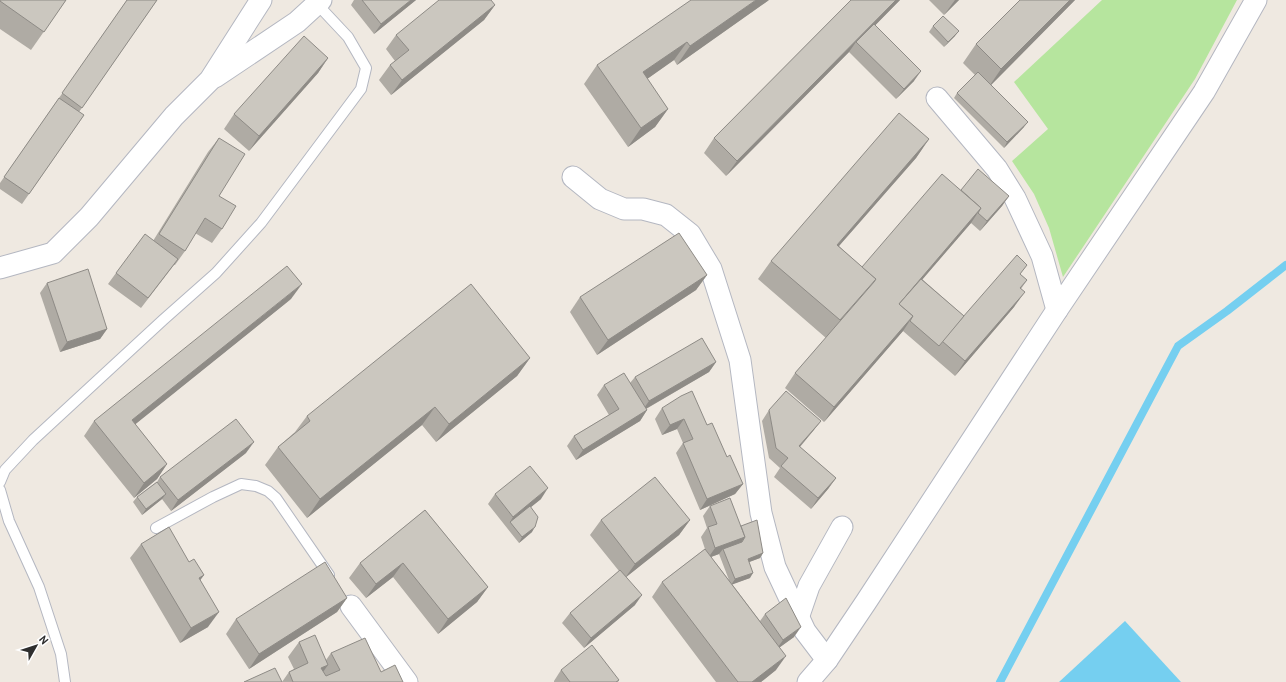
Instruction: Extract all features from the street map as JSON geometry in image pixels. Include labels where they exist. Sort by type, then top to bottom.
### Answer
[{"type":"street","points":[[210,80],[261,0]]},
{"type":"street","points":[[808,682],[826,660],[866,602],[1057,310],[1204,92],[1256,0]]},
{"type":"street","points":[[0,268],[53,253],[89,217],[174,116],[210,80],[297,22],[319,2]]},
{"type":"street","points":[[937,98],[997,169],[1015,198],[1042,256],[1057,310]]},
{"type":"street","points":[[573,177],[600,199],[624,209],[644,209],[666,215],[690,234],[711,269],[740,360],[761,513],[775,567],[805,631],[826,660]]},
{"type":"street","points":[[798,618],[809,586],[842,527]]},
{"type":"street","points":[[348,603],[407,682]]},
{"type":"lane","points":[[0,482],[5,470],[34,440],[163,320],[216,273],[261,223],[361,89],[366,68],[348,37],[319,2]]},
{"type":"lane","points":[[156,528],[213,497],[241,484],[256,486],[268,491],[276,498],[333,580]]},
{"type":"lane","points":[[0,490],[9,521],[39,587],[61,654],[65,682]]},
{"type":"green space","points":[[1102,0],[1237,0],[1195,79],[1063,277],[1049,228],[1034,194],[1012,161],[1048,129],[1014,82]]},
{"type":"water","points":[[1125,621],[1181,682],[1059,682]]},
{"type":"building","points":[[0,0],[66,0],[44,32]]},
{"type":"building","points":[[127,0],[157,0],[82,108],[62,93]]},
{"type":"building","points":[[362,0],[411,0],[381,24]]},
{"type":"building","points":[[439,0],[491,0],[495,5],[402,80],[390,65],[409,50],[396,35]]},
{"type":"building","points":[[691,0],[756,0],[690,46],[687,42],[643,72],[668,109],[641,128],[597,65]]},
{"type":"building","points":[[851,0],[896,0],[737,161],[714,138]]},
{"type":"building","points":[[1020,0],[1070,0],[1001,69],[976,44]]},
{"type":"building","points":[[943,16],[959,31],[948,42],[933,26]]},
{"type":"building","points":[[874,24],[921,71],[904,89],[856,42]]},
{"type":"building","points":[[304,36],[328,58],[259,136],[234,114]]},
{"type":"building","points":[[978,72],[1028,122],[1007,142],[957,93]]},
{"type":"building","points":[[59,98],[84,115],[29,194],[4,177]]},
{"type":"building","points":[[899,113],[929,139],[837,245],[876,279],[840,320],[771,261]]},
{"type":"building","points":[[219,138],[245,154],[219,196],[236,206],[222,229],[205,218],[185,251],[159,234]]},
{"type":"building","points":[[978,169],[1009,196],[987,221],[978,213],[981,208],[961,190]]},
{"type":"building","points":[[942,174],[981,208],[899,304],[913,316],[834,407],[795,373],[874,282],[876,279],[862,267]]},
{"type":"building","points":[[679,233],[707,275],[608,340],[580,297]]},
{"type":"building","points":[[145,234],[178,259],[148,298],[116,273]]},
{"type":"building","points":[[1017,255],[1027,265],[1020,274],[1027,280],[1020,288],[1025,292],[965,361],[942,341]]},
{"type":"building","points":[[287,266],[302,284],[132,420],[167,464],[144,483],[94,421]]},
{"type":"building","points":[[88,269],[107,329],[67,342],[47,283]]},
{"type":"building","points":[[921,279],[964,316],[939,346],[910,321],[913,316],[899,304]]},
{"type":"building","points":[[471,284],[530,358],[449,424],[435,407],[320,499],[278,447],[310,421],[307,416]]},
{"type":"building","points":[[702,338],[716,362],[649,401],[635,377]]},
{"type":"building","points":[[624,373],[647,410],[583,450],[574,436],[619,409],[604,385]]},
{"type":"building","points":[[692,391],[707,425],[712,423],[727,457],[730,455],[743,484],[707,499],[683,443],[693,439],[684,419],[670,425],[662,408]]},
{"type":"building","points":[[786,391],[821,421],[799,446],[836,478],[818,498],[781,466],[788,458],[776,448],[769,410]]},
{"type":"building","points":[[236,419],[254,442],[178,500],[160,477]]},
{"type":"building","points":[[530,466],[548,488],[513,517],[495,494]]},
{"type":"building","points":[[655,477],[690,520],[635,564],[601,520]]},
{"type":"building","points":[[157,482],[166,494],[146,509],[137,497]]},
{"type":"building","points":[[730,498],[745,537],[715,548],[708,527],[717,524],[710,506]]},
{"type":"building","points":[[530,506],[538,517],[535,527],[522,537],[510,522]]},
{"type":"building","points":[[425,510],[488,587],[448,619],[403,563],[376,584],[360,563]]},
{"type":"building","points":[[757,520],[763,553],[748,559],[753,573],[735,579],[723,549],[742,542],[745,537],[741,526]]},
{"type":"building","points":[[169,527],[189,562],[194,559],[204,575],[199,578],[219,612],[191,628],[141,544]]},
{"type":"building","points":[[705,549],[786,656],[752,682],[738,682],[662,582]]},
{"type":"building","points":[[325,562],[347,598],[259,654],[236,619]]},
{"type":"building","points":[[620,570],[642,595],[591,638],[570,613]]},
{"type":"building","points":[[786,598],[801,627],[783,640],[765,614]]},
{"type":"building","points":[[315,635],[328,665],[321,668],[326,676],[340,670],[331,653],[365,638],[381,672],[395,665],[403,682],[293,682],[289,672],[308,663],[299,642]]},
{"type":"building","points":[[592,645],[619,680],[616,682],[570,682],[561,670]]},
{"type":"building","points":[[275,668],[282,682],[244,682]]},
{"type":"waterway","points":[[1000,682],[1178,346],[1227,311],[1286,265]]}]
